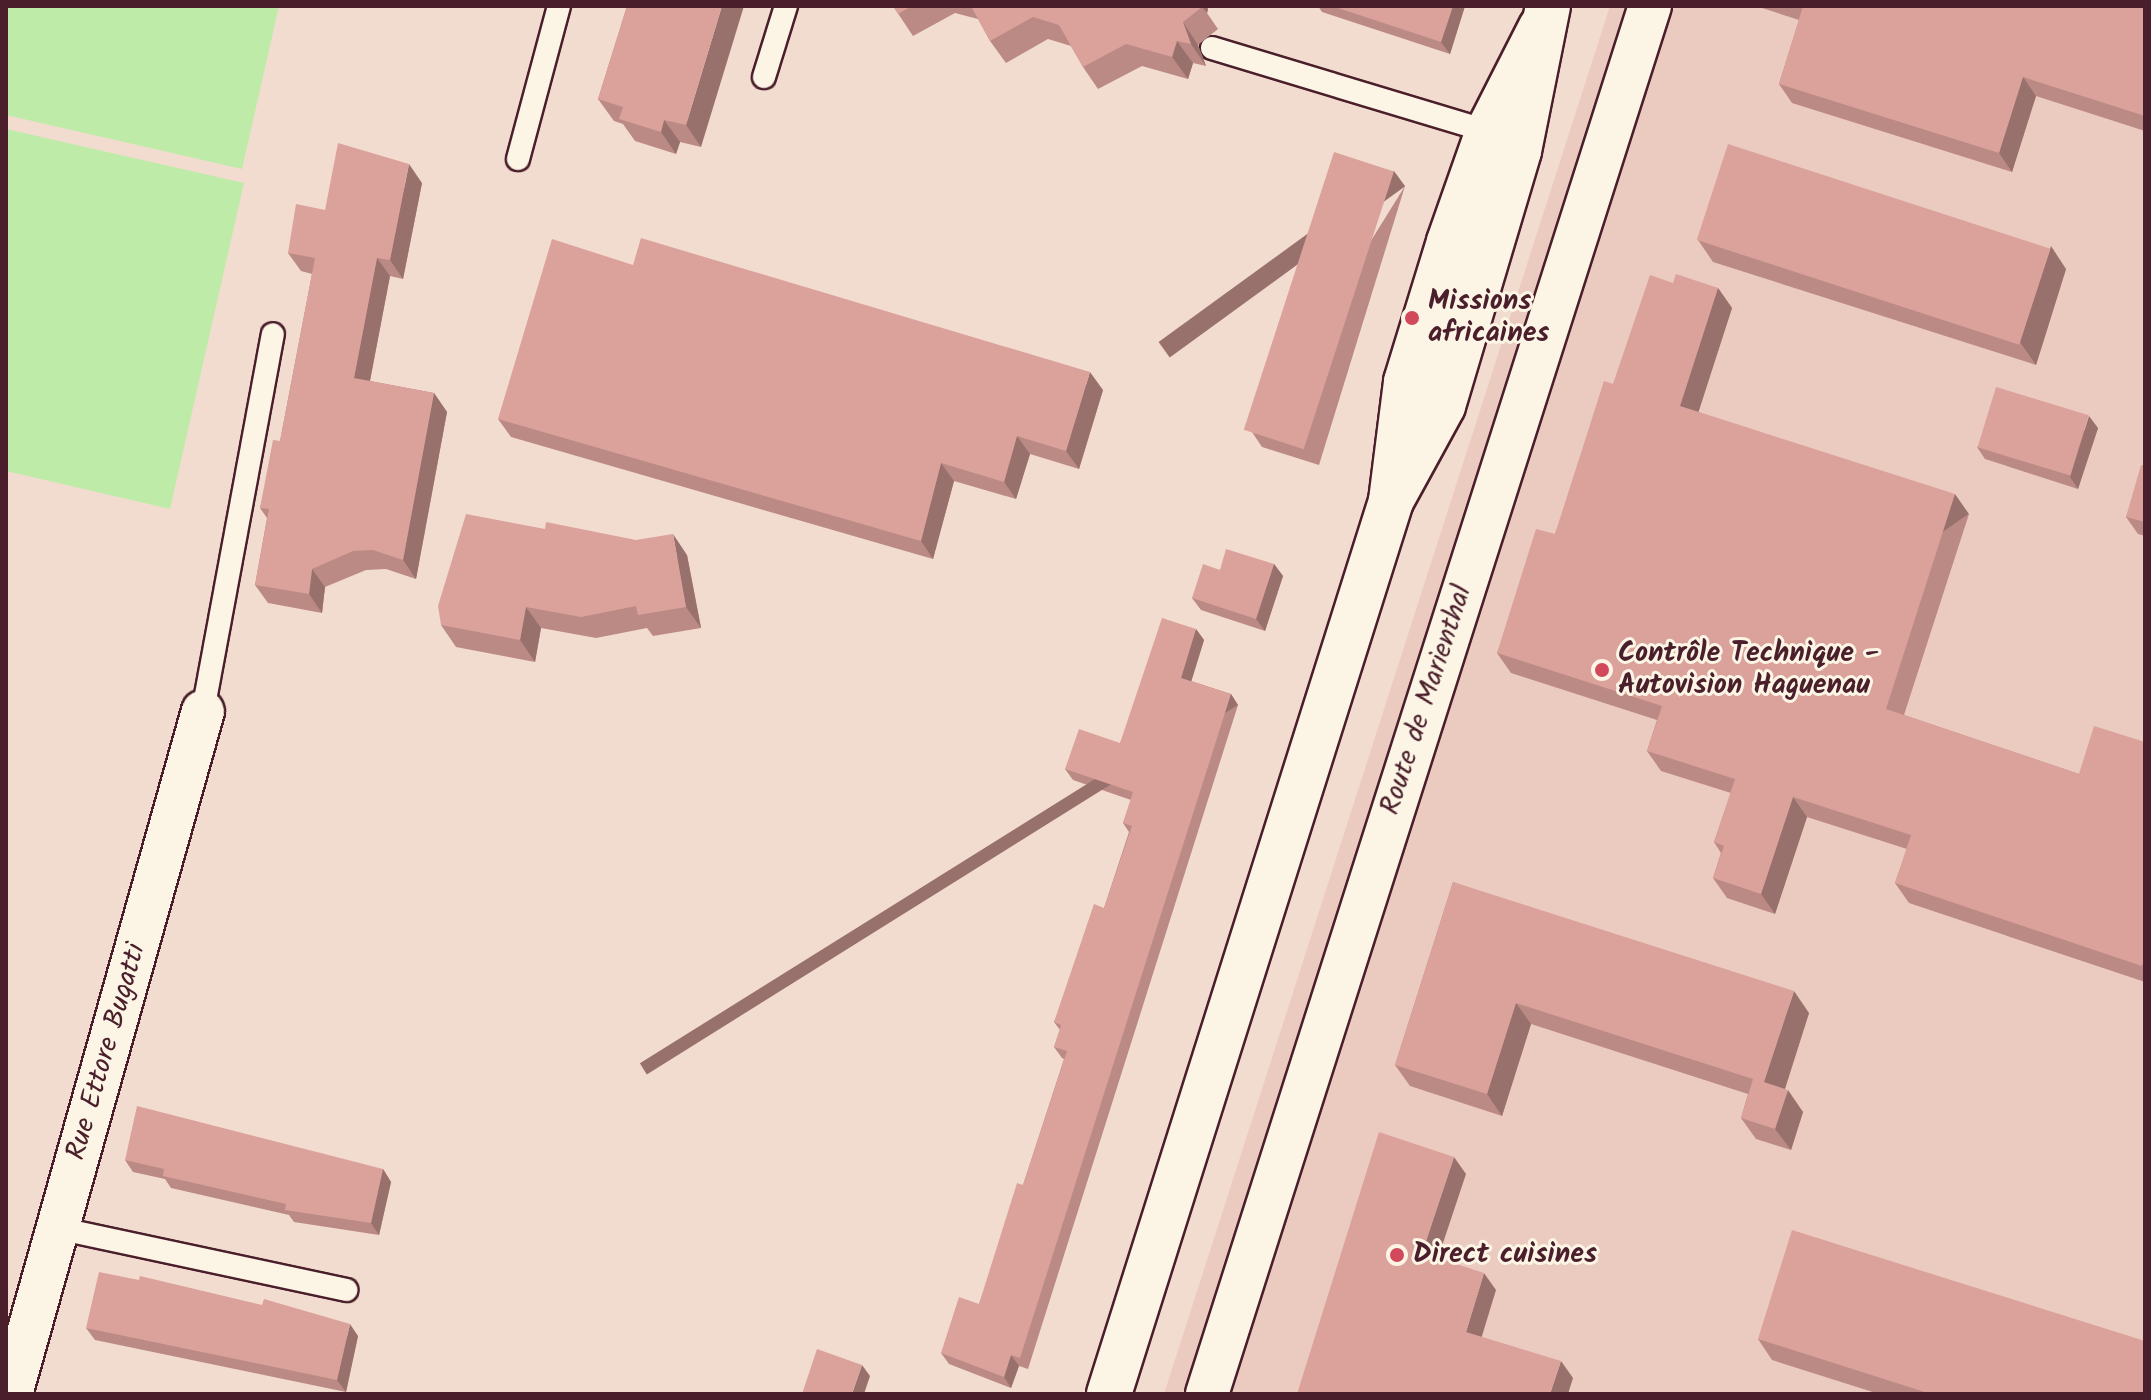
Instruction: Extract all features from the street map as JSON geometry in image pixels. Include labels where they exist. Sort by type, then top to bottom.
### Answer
[{"type":"street","name":"Route de Marienthal","points":[[1207,1394],[1650,6]]},
{"type":"street","points":[[1109,1394],[1391,501],[1406,382],[1504,136],[1545,17]]},
{"type":"street","name":"Rue Ettore Bugatti","points":[[11,1394],[203,711]]},
{"type":"lane","points":[[518,159],[559,6]]},
{"type":"lane","points":[[764,77],[786,6]]},
{"type":"lane","points":[[1212,48],[1504,136]]},
{"type":"lane","points":[[203,711],[273,334]]},
{"type":"lane","points":[[57,1228],[346,1290]]},
{"type":"shaded area","points":[[1610,6],[2145,6],[2145,1394],[1164,1394]]},
{"type":"green space","points":[[6,6],[279,6],[242,169],[6,115]]},
{"type":"green space","points":[[6,129],[244,183],[170,509],[6,471]]},
{"type":"building","points":[[627,6],[722,6],[686,125],[664,120],[661,132],[619,119],[623,107],[598,99]]},
{"type":"building","points":[[893,6],[912,6],[898,14]]},
{"type":"building","points":[[971,6],[1202,7],[1183,22],[1191,44],[1177,41],[1172,57],[1126,44],[1083,67],[1059,25],[1033,17],[990,41]]},
{"type":"building","points":[[1332,6],[1453,6],[1441,42]]},
{"type":"building","points":[[1803,6],[2145,6],[2145,116],[2023,77],[1999,153],[1779,84]]},
{"type":"building","points":[[338,143],[409,164],[390,260],[377,258],[354,378],[434,393],[403,560],[373,550],[353,551],[312,569],[309,594],[255,585],[269,509],[260,508],[273,440],[280,441],[315,258],[288,253],[296,204],[325,210]]},
{"type":"building","points":[[1728,144],[2050,249],[2019,345],[1697,240]]},
{"type":"building","points":[[1334,152],[1394,171],[1304,449],[1244,430]]},
{"type":"building","points":[[641,238],[1090,372],[1066,451],[1017,436],[1004,482],[941,463],[921,541],[498,419],[552,239],[633,265]]},
{"type":"building","points":[[1676,274],[1718,288],[1680,406],[1955,494],[1886,709],[2079,774],[2094,726],[2145,742],[2145,957],[2142,966],[1895,883],[1911,835],[1793,797],[1761,894],[1713,878],[1724,846],[1714,842],[1735,779],[1647,751],[1662,706],[1497,653],[1536,529],[1555,534],[1604,381],[1613,384],[1650,275],[1673,283]]},
{"type":"building","points":[[1996,387],[2089,415],[2070,476],[1978,447]]},
{"type":"building","points":[[2141,465],[2145,466],[2145,522],[2126,517]]},
{"type":"building","points":[[466,514],[545,529],[546,522],[636,540],[673,534],[686,607],[638,615],[636,606],[581,617],[526,607],[520,640],[441,625],[438,606]]},
{"type":"building","points":[[1226,549],[1274,564],[1256,619],[1192,598],[1203,564],[1220,570]]},
{"type":"building","points":[[1162,618],[1196,629],[1181,678],[1231,694],[1020,1358],[1011,1355],[1004,1377],[941,1353],[959,1297],[979,1304],[1017,1183],[1023,1185],[1067,1051],[1054,1047],[1061,1025],[1054,1022],[1094,904],[1104,908],[1132,826],[1123,823],[1133,792],[1065,769],[1079,729],[1120,743]]},
{"type":"building","points":[[1453,882],[1794,991],[1764,1082],[1788,1090],[1775,1129],[1741,1118],[1753,1079],[1516,1003],[1487,1094],[1395,1065]]},
{"type":"building","points":[[137,1106],[383,1169],[371,1223],[285,1210],[286,1204],[163,1176],[164,1169],[125,1160]]},
{"type":"building","points":[[1379,1132],[1454,1157],[1422,1253],[1484,1273],[1466,1332],[1561,1361],[1550,1394],[1297,1394]]},
{"type":"building","points":[[1792,1230],[2145,1341],[2145,1394],[1931,1394],[1758,1339]]},
{"type":"building","points":[[99,1272],[139,1280],[140,1276],[262,1305],[264,1299],[350,1324],[337,1380],[86,1328]]},
{"type":"building","points":[[817,1349],[862,1365],[852,1394],[802,1394]]},
{"type":"place","name":"Missions africaines","points":[[1412,318]]},
{"type":"place","name":"Contrôle Technique - Autovision Haguenau","points":[[1602,670]]},
{"type":"place","name":"Direct cuisines","points":[[1397,1255]]}]
